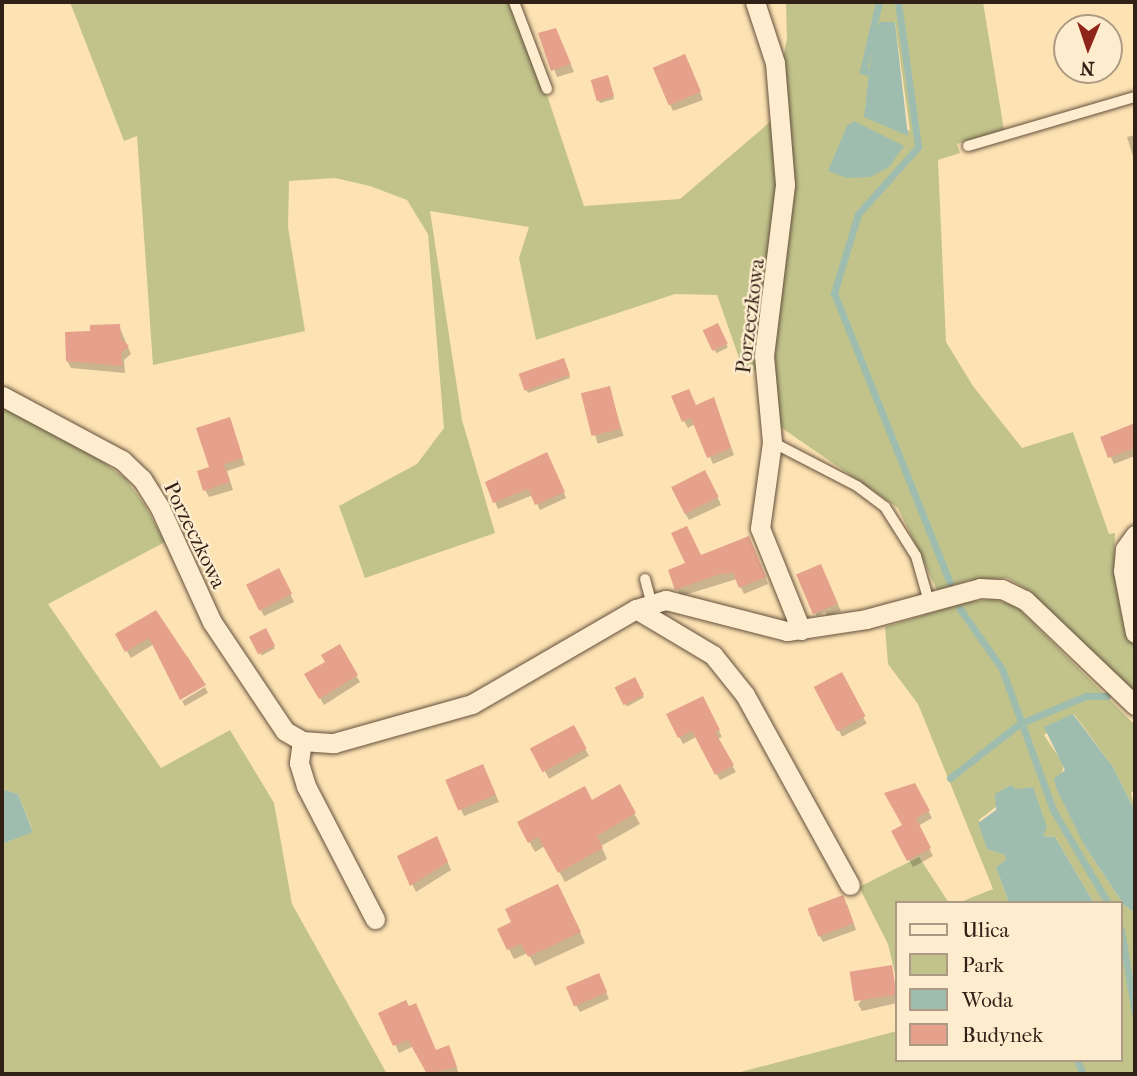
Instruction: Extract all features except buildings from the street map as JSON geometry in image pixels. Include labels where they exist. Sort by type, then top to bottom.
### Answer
[{"type":"street","name":"Porzeczkowa","points":[[755,2],[775,63],[785,185],[764,356],[772,442],[760,528],[801,630]]},
{"type":"street","name":"Porzeczkowa","points":[[2,396],[122,460],[142,479],[160,508],[212,622],[285,731],[302,741]]},
{"type":"street","points":[[1135,534],[1125,549],[1123,571],[1135,633]]},
{"type":"street","points":[[375,919],[306,786],[299,763],[302,741],[334,743],[472,704],[643,605],[688,603],[787,631],[866,619],[980,588],[1002,589],[1025,600],[1135,705]]},
{"type":"street","points":[[643,605],[713,655],[737,685],[850,885]]},
{"type":"lane","points":[[514,2],[548,89]]},
{"type":"lane","points":[[968,146],[1135,97]]},
{"type":"lane","points":[[772,442],[857,486],[885,507],[916,556],[929,602]]},
{"type":"lane","points":[[643,605],[645,579]]},
{"type":"green space","points":[[70,2],[516,2],[584,206],[680,199],[770,122],[787,39],[786,2],[983,2],[1004,130],[957,144],[960,153],[938,160],[946,342],[973,386],[1022,448],[1073,432],[1109,534],[1115,533],[1114,572],[1121,613],[1135,648],[1135,693],[1030,591],[1007,578],[970,580],[937,590],[898,508],[779,426],[759,369],[744,372],[717,295],[675,294],[536,340],[519,258],[529,227],[430,211],[462,420],[495,533],[365,578],[339,506],[417,464],[444,428],[428,234],[407,200],[370,186],[335,178],[289,181],[288,227],[305,331],[153,365],[137,136],[124,141]],"holes":[[[895,22],[910,131],[865,109],[870,72]]]},
{"type":"green space","points":[[2,407],[93,455],[125,478],[144,504],[165,542],[48,604],[161,768],[230,730],[274,803],[292,904],[387,1074],[2,1074],[2,844],[33,831],[18,794],[2,789]]},
{"type":"green space","points":[[993,599],[1016,606],[1135,725],[1135,790],[1131,793],[1135,811],[1113,767],[1074,714],[1044,735],[1064,765],[1061,776],[1084,845],[1121,901],[1093,901],[1055,837],[1043,836],[1043,816],[1033,795],[997,806],[979,820],[987,849],[1005,855],[1007,860],[996,867],[1008,901],[963,901],[993,889],[918,704],[888,664],[885,627],[967,602]]},
{"type":"green space","points":[[919,857],[948,901],[895,901],[895,974],[888,944],[859,887]]},
{"type":"green space","points":[[1123,904],[1135,913],[1135,1074],[733,1074],[895,1032],[895,1062],[1123,1062]]},
{"type":"water","points":[[880,22],[895,22],[908,136],[864,117],[873,38]]},
{"type":"water","points":[[854,121],[904,146],[889,167],[870,177],[847,178],[828,171],[847,126]]},
{"type":"water","points":[[1073,714],[1113,767],[1135,811],[1135,913],[1124,905],[1084,845],[1057,790],[1054,779],[1065,770],[1044,727]]},
{"type":"water","points":[[1011,785],[1016,789],[1033,787],[1047,827],[1043,836],[1055,837],[1093,901],[1008,901],[996,867],[1006,860],[1005,855],[987,849],[978,823],[996,810],[995,794]]},
{"type":"water","points":[[2,789],[18,794],[33,832],[2,844]]},
{"type":"waterway","points":[[870,72],[863,71],[879,2]]},
{"type":"waterway","points":[[898,2],[918,147],[858,214],[834,293],[950,583]]},
{"type":"waterway","points":[[960,609],[1002,669],[1053,810],[1107,901]]},
{"type":"waterway","points":[[950,778],[1019,724],[1086,696],[1107,696]]},
{"type":"waterway","points":[[1123,942],[1135,1014]]},
{"type":"waterway","points":[[1078,1062],[1083,1074]]}]
